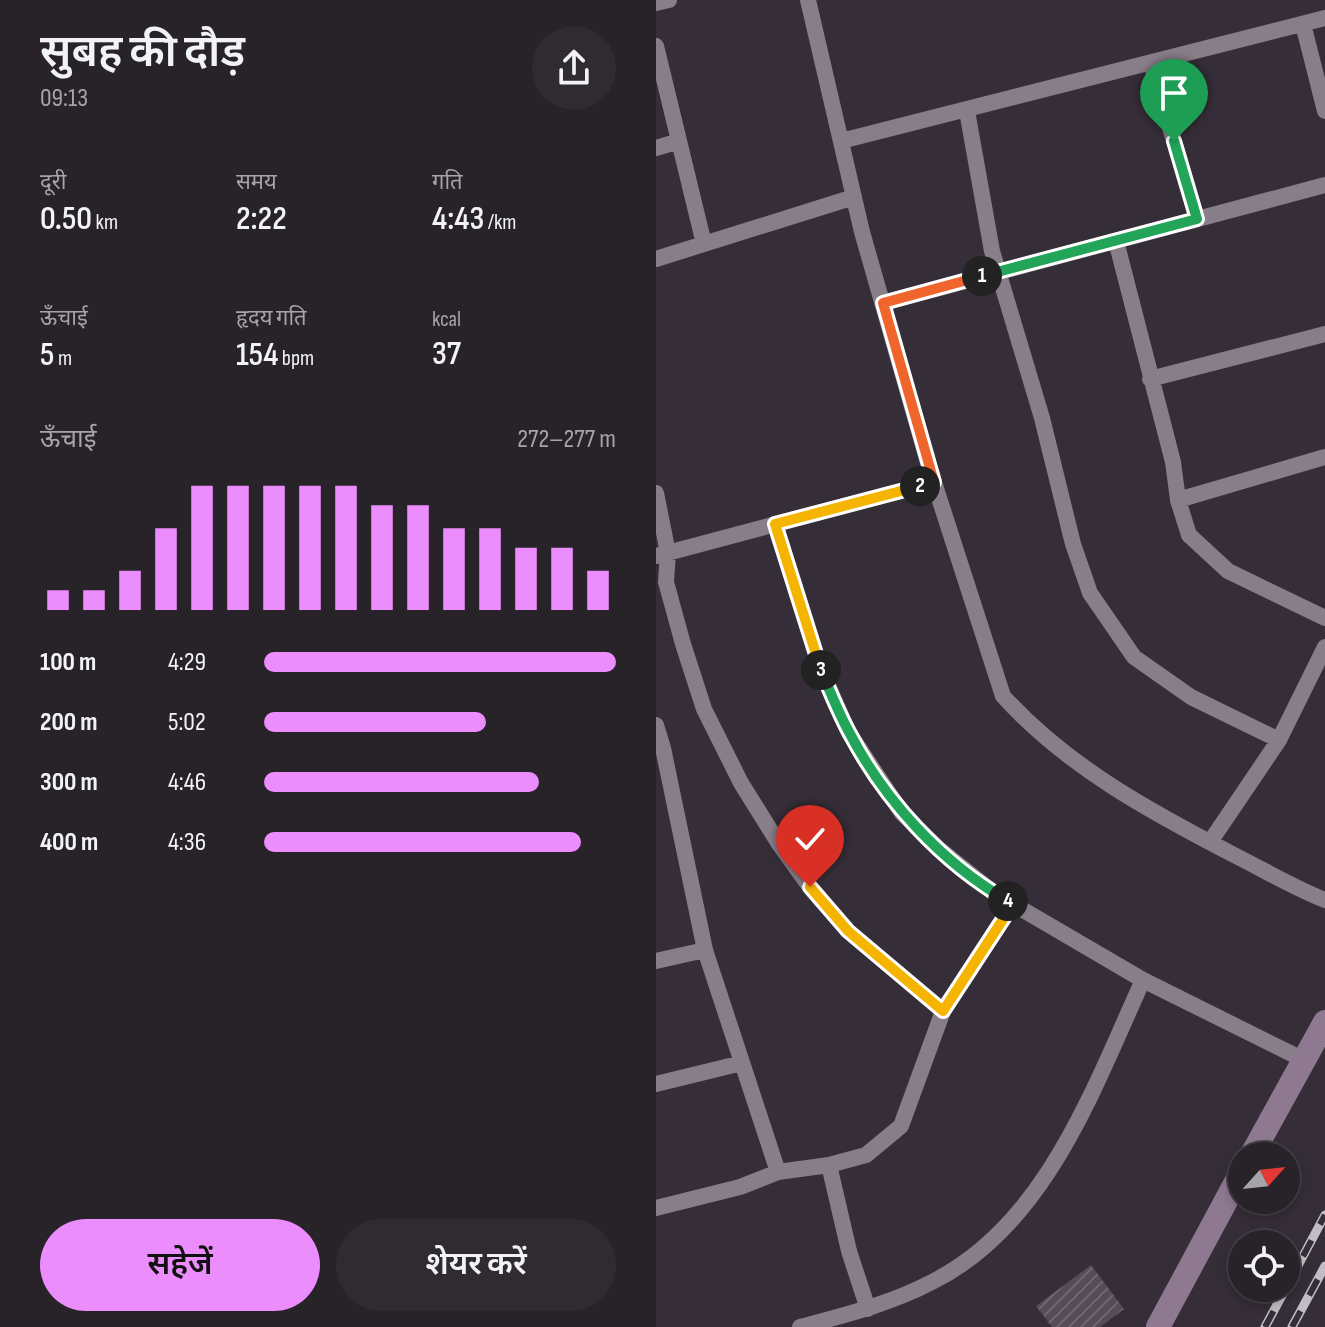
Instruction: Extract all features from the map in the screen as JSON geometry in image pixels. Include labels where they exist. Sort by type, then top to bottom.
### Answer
[{"type":"street","points":[[656,3],[669,0]]},
{"type":"street","points":[[808,0],[854,197],[883,303],[934,482],[1003,696],[1023,719],[1088,771],[1210,842],[1325,900]]},
{"type":"street","points":[[841,141],[1325,18]]},
{"type":"street","points":[[1303,24],[1325,111]]},
{"type":"street","points":[[656,46],[704,244]]},
{"type":"street","points":[[1151,63],[1197,219]]},
{"type":"street","points":[[967,111],[992,251],[1042,418],[1073,544],[1090,593],[1134,657],[1191,697],[1279,740]]},
{"type":"street","points":[[656,148],[679,141]]},
{"type":"street","points":[[883,303],[1325,185]]},
{"type":"street","points":[[656,259],[854,197]]},
{"type":"street","points":[[1116,241],[1189,535],[1228,571],[1325,618]]},
{"type":"street","points":[[1150,379],[1325,334]]},
{"type":"street","points":[[1178,500],[1325,457]]},
{"type":"street","points":[[662,555],[934,482]]},
{"type":"street","points":[[656,493],[666,582],[683,644],[704,709],[741,783],[810,887],[848,931],[943,1011]]},
{"type":"street","points":[[775,524],[821,670],[849,733],[902,813],[939,849],[994,893],[1143,980],[1304,1060]]},
{"type":"street","points":[[1210,842],[1279,740],[1325,647]]},
{"type":"street","points":[[656,725],[705,950],[778,1172]]},
{"type":"street","points":[[656,1208],[740,1187],[778,1172],[829,1165],[866,1155],[901,1126],[943,1011],[1013,904]]},
{"type":"street","points":[[656,961],[705,950]]},
{"type":"street","points":[[800,1327],[868,1309],[933,1282],[981,1251],[1032,1196],[1083,1110],[1143,980]]},
{"type":"street","points":[[1259,1142],[1325,1022]]},
{"type":"street","points":[[656,1084],[742,1063]]},
{"type":"street","points":[[829,1165],[849,1251],[868,1309]]},
{"type":"street","points":[[1158,1327],[1228,1197]]},
{"type":"building","points":[[1091,1265],[1124,1309],[1100,1327],[1052,1327],[1036,1306]]},
{"type":"railway","points":[[1300,1262],[1325,1215]]},
{"type":"railway","points":[[1292,1327],[1325,1266]]},
{"type":"railway","points":[[1265,1327],[1278,1302]]},
{"type":"route","points":[[810,887],[848,931],[943,1011],[1013,904],[994,893],[939,849],[902,813],[849,733],[821,670],[775,524],[934,482],[883,303],[1197,219],[1174,141]]}]
